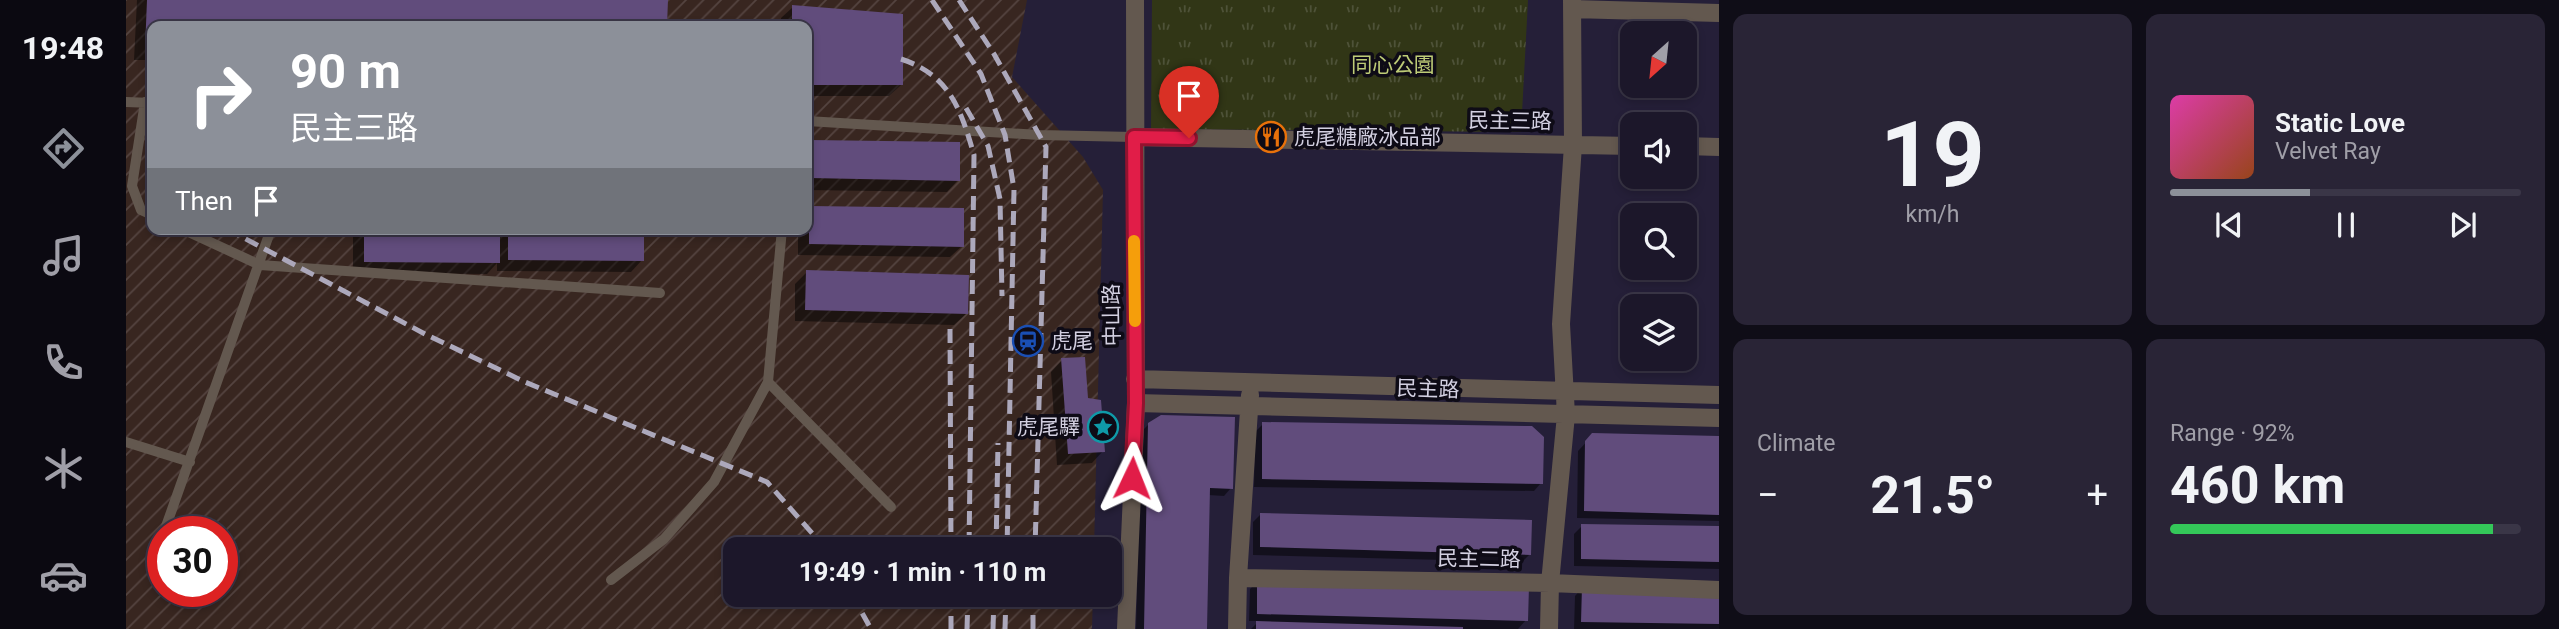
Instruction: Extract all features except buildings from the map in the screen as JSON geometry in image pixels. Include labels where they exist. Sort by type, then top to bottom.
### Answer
[{"type":"street","name":"中山路","points":[[1126,629],[1136,403],[1135,0]]},
{"type":"street","points":[[1549,629],[1550,583],[1566,415],[1561,324],[1573,145],[1572,5],[1719,13]]},
{"type":"street","name":"民主三路","points":[[1134,137],[1620,146]]},
{"type":"street","points":[[1697,146],[1719,147]]},
{"type":"street","points":[[1135,379],[1719,396]]},
{"type":"street","points":[[1237,629],[1251,382]]},
{"type":"street","name":"民主路","points":[[1136,403],[1719,418]]},
{"type":"street","name":"民主二路","points":[[1238,578],[1550,583],[1719,590]]},
{"type":"lane","points":[[126,102],[147,103]]},
{"type":"lane","points":[[147,113],[132,186],[141,210],[147,213]]},
{"type":"lane","points":[[812,121],[1039,135],[1134,137]]},
{"type":"lane","points":[[195,235],[260,265],[660,293]]},
{"type":"lane","points":[[169,516],[269,235]]},
{"type":"lane","points":[[611,580],[664,539],[714,482],[768,382],[781,235]]},
{"type":"lane","points":[[768,382],[891,507]]},
{"type":"lane","points":[[126,443],[190,462]]},
{"type":"shaded area","points":[[126,0],[1027,0],[1012,77],[1083,157],[1103,190],[1094,537],[723,537],[723,607],[1093,607],[1092,629],[126,629]]},
{"type":"green space","name":"同心公園","points":[[1152,0],[1528,0],[1521,132],[1151,129]]},
{"type":"railway","points":[[932,0],[981,74],[1005,135],[1014,189],[1007,537]]},
{"type":"railway","points":[[959,0],[994,54],[1046,147],[1035,537]]},
{"type":"railway","points":[[901,59],[931,74],[951,96],[964,123],[974,155],[969,537]]},
{"type":"railway","points":[[966,108],[988,146],[1000,199],[1002,296]]},
{"type":"railway","points":[[238,235],[425,334],[525,382],[767,482],[816,537]]},
{"type":"railway","points":[[950,329],[951,537]]},
{"type":"railway","points":[[996,537],[998,443]]},
{"type":"railway","points":[[859,607],[871,629]]},
{"type":"railway","points":[[951,607],[951,629]]},
{"type":"railway","points":[[967,629],[968,607]]},
{"type":"railway","points":[[993,629],[994,607]]},
{"type":"railway","points":[[1005,629],[1006,607]]},
{"type":"railway","points":[[1033,607],[1033,629]]},
{"type":"slow traffic","points":[[1134,241],[1135,321]]},
{"type":"place","name":"虎尾糖廠冰品部","points":[[1271,137]]},
{"type":"place","name":"虎尾","points":[[1028,341]]},
{"type":"place","name":"虎尾驛","points":[[1103,427]]},
{"type":"route","points":[[1132,478],[1136,403],[1134,137],[1189,138]]}]
